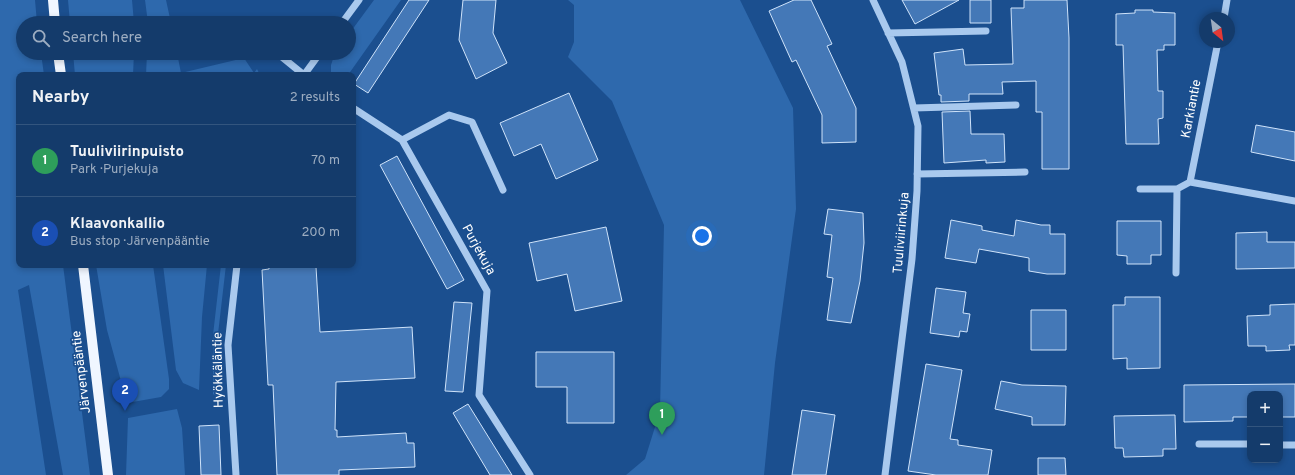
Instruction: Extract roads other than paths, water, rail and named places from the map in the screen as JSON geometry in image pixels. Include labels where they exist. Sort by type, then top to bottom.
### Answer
[{"type":"main road","points":[[53,0],[54,16]]},
{"type":"main road","points":[[59,60],[61,72]]},
{"type":"main road","name":"Järvenpääntie","points":[[83,268],[108,475]]},
{"type":"street","points":[[347,16],[359,0]]},
{"type":"street","name":"Tuuliviirinkuja","points":[[873,0],[902,62],[918,126],[916,214],[912,259],[885,475]]},
{"type":"street","points":[[1225,12],[1228,0]]},
{"type":"street","points":[[888,33],[986,31]]},
{"type":"street","name":"Karkiantie","points":[[1190,182],[1217,48]]},
{"type":"street","points":[[286,60],[300,72]]},
{"type":"street","points":[[306,72],[315,60]]},
{"type":"street","points":[[914,108],[1016,105]]},
{"type":"street","name":"Purjekuja","points":[[356,110],[402,140],[487,291],[479,395],[530,475]]},
{"type":"street","points":[[402,140],[448,115],[472,122],[503,190]]},
{"type":"street","points":[[917,174],[1026,172]]},
{"type":"street","points":[[1140,189],[1177,189],[1190,182],[1295,201]]},
{"type":"street","points":[[1176,273],[1177,189]]},
{"type":"street","name":"Hyökkäläntie","points":[[236,475],[228,345],[237,268]]},
{"type":"street","points":[[1199,444],[1247,444]]},
{"type":"street","points":[[1283,445],[1295,445]]},
{"type":"place","name":"Klaavonkallio","points":[[125,411]]},
{"type":"place","name":"Tuuliviirinpuisto","points":[[662,435]]}]
